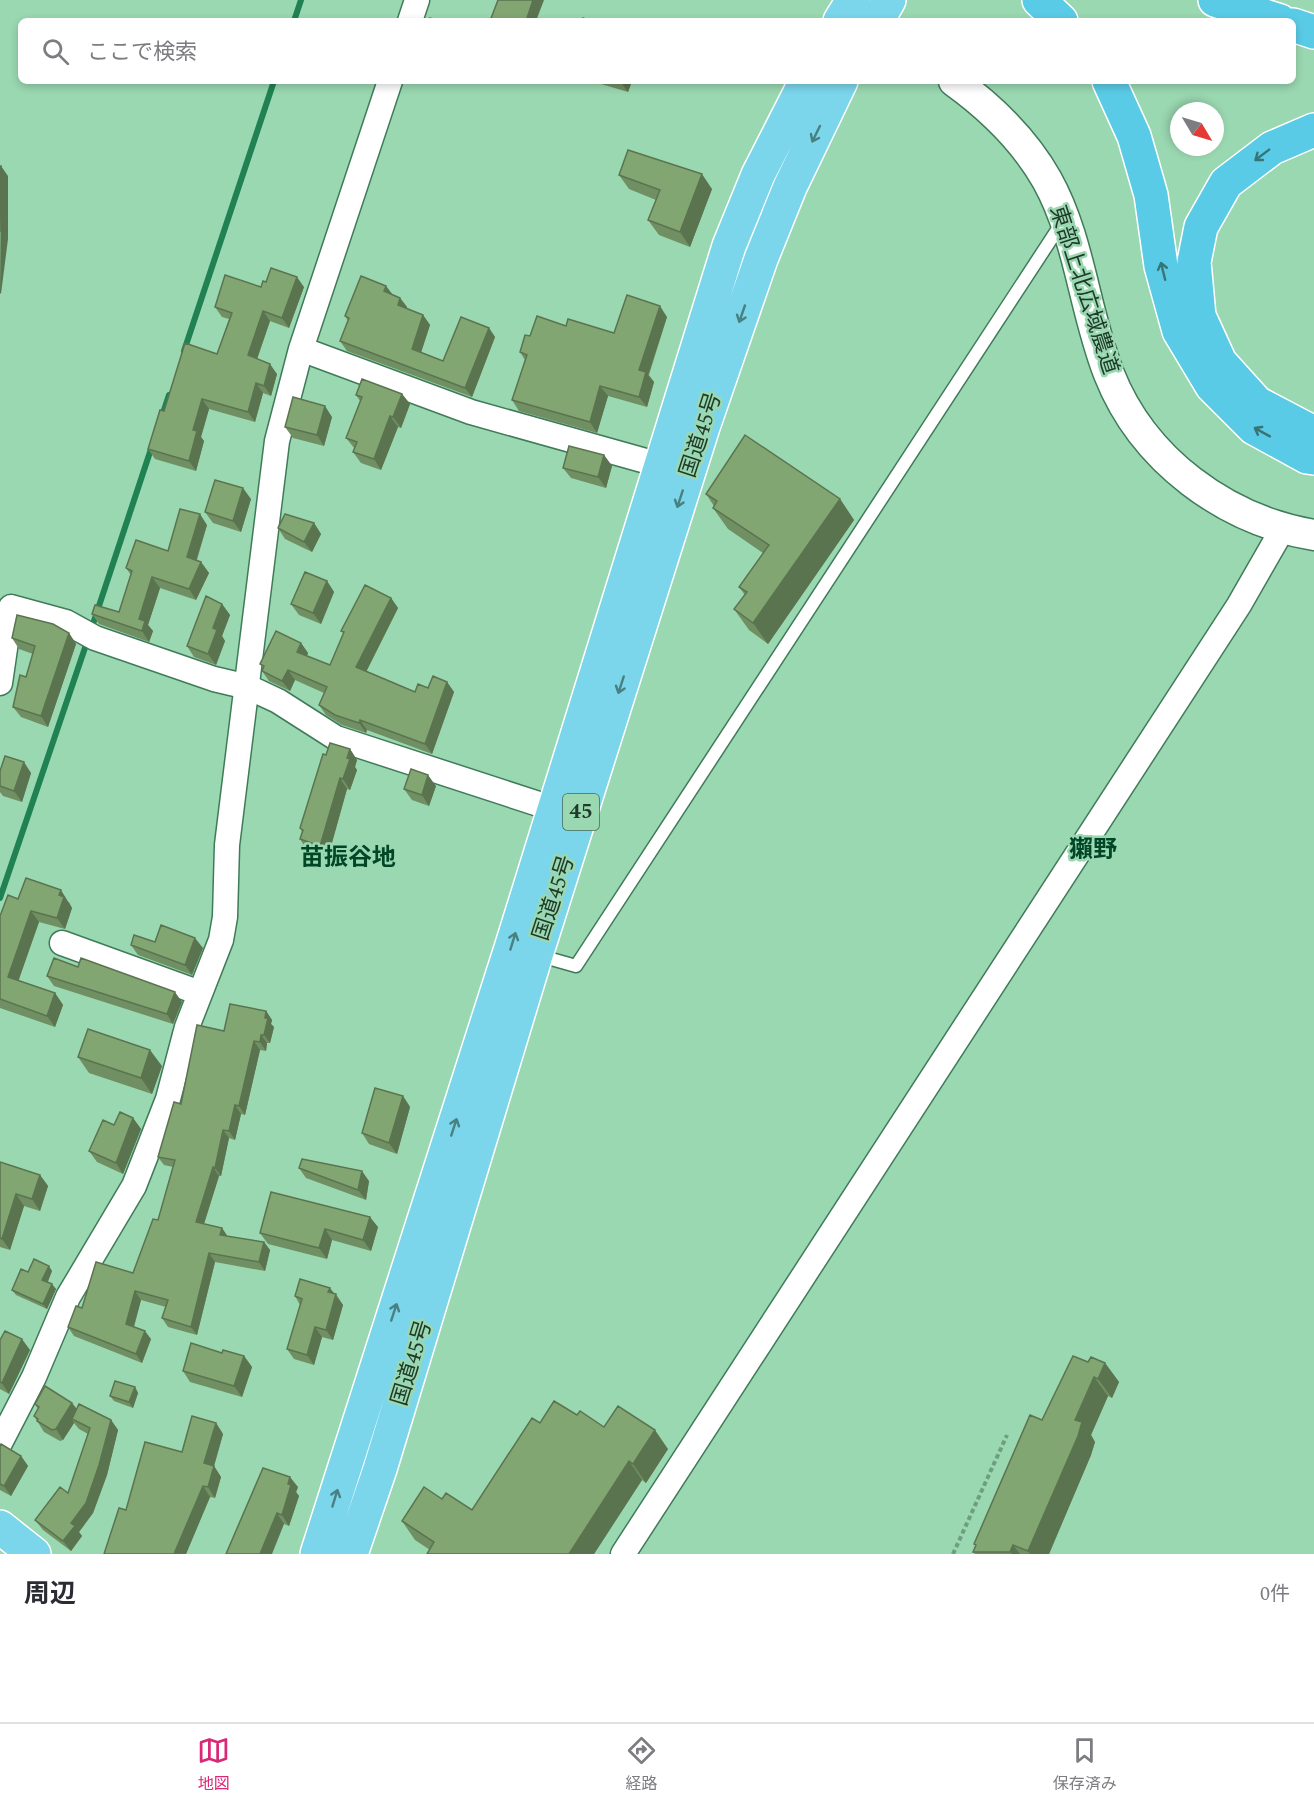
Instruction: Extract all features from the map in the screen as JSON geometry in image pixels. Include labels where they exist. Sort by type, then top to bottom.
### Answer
[{"type":"highway","points":[[842,18],[853,0]]},
{"type":"highway","points":[[879,18],[889,0]]},
{"type":"highway","points":[[1039,0],[1058,18]]},
{"type":"highway","points":[[1215,0],[1271,18]]},
{"type":"highway","points":[[1296,26],[1314,32]]},
{"type":"highway","name":"国道45号","points":[[317,1554],[554,809],[729,246],[758,175],[804,84]]},
{"type":"highway","name":"国道45号","points":[[351,1554],[380,1468],[536,955],[703,427],[761,259],[790,187],[840,84]]},
{"type":"highway","points":[[1110,84],[1134,136],[1151,195],[1161,266],[1179,332],[1212,386],[1254,428],[1307,457],[1314,458]]},
{"type":"highway","points":[[1314,130],[1272,148],[1226,183],[1201,227],[1194,262],[1199,316],[1220,362],[1257,403],[1314,433]]},
{"type":"street","points":[[411,18],[417,0]]},
{"type":"street","points":[[0,1443],[34,1377],[68,1297],[134,1186],[168,1099],[187,1027],[221,940],[225,917],[227,845],[277,441],[301,349],[389,84]]},
{"type":"street","name":"東部上北広域農道","points":[[958,84],[976,97],[1027,148],[1047,180],[1065,219],[1109,375],[1140,432],[1181,475],[1225,505],[1282,530],[1314,535]]},
{"type":"street","points":[[301,349],[471,412],[660,465]]},
{"type":"street","points":[[623,1554],[1233,615],[1282,530]]},
{"type":"street","points":[[0,683],[11,607],[66,622],[95,638],[214,679],[248,687],[278,701],[336,738],[554,809]]},
{"type":"street","points":[[62,943],[200,993]]},
{"type":"lane","points":[[536,955],[576,966],[1065,219]]},
{"type":"path","points":[[953,1554],[1007,1435]]},
{"type":"building","points":[[498,0],[533,0],[527,18],[491,18]]},
{"type":"building","points":[[628,150],[702,174],[680,232],[648,220],[660,190],[619,175]]},
{"type":"building","points":[[0,166],[1,166],[0,232]]},
{"type":"building","points":[[271,268],[297,277],[282,318],[263,311],[248,355],[270,364],[264,386],[256,383],[248,412],[202,399],[193,430],[197,431],[189,461],[148,449],[160,410],[164,411],[185,343],[217,354],[232,313],[215,307],[225,275],[261,287],[263,281],[266,282]]},
{"type":"building","points":[[361,276],[386,286],[384,291],[400,298],[398,305],[423,315],[412,349],[443,361],[461,317],[489,328],[465,388],[340,341],[349,318],[345,316]]},
{"type":"building","points":[[627,295],[660,306],[639,370],[646,372],[639,397],[600,386],[590,422],[512,400],[527,355],[520,352],[525,335],[530,336],[537,316],[566,326],[568,319],[614,333]]},
{"type":"building","points":[[362,379],[402,394],[393,417],[390,416],[374,459],[353,452],[357,442],[346,438],[362,397],[356,395]]},
{"type":"building","points":[[293,397],[325,406],[317,435],[285,427]]},
{"type":"building","points":[[745,435],[840,499],[753,623],[734,609],[747,592],[739,587],[769,545],[713,508],[717,501],[706,494]]},
{"type":"building","points":[[569,446],[604,455],[598,477],[563,468]]},
{"type":"building","points":[[215,480],[243,488],[233,521],[205,512]]},
{"type":"building","points":[[180,509],[200,514],[187,557],[201,562],[189,589],[152,577],[139,619],[145,621],[142,631],[92,614],[95,605],[119,612],[132,571],[126,568],[136,540],[168,551]]},
{"type":"building","points":[[285,514],[314,523],[304,542],[278,528]]},
{"type":"building","points":[[305,572],[327,581],[313,613],[291,604]]},
{"type":"building","points":[[365,585],[391,598],[356,667],[415,692],[418,684],[428,688],[433,676],[447,682],[425,744],[360,720],[359,723],[335,715],[319,705],[327,687],[288,670],[282,681],[262,671],[264,666],[260,664],[276,631],[301,643],[297,652],[330,665],[344,632],[341,631]]},
{"type":"building","points":[[206,596],[222,604],[213,628],[217,630],[208,654],[187,646]]},
{"type":"building","points":[[17,615],[53,624],[69,633],[41,716],[13,707],[20,675],[26,677],[35,646],[12,638]]},
{"type":"building","points":[[330,743],[350,749],[347,758],[350,759],[343,779],[340,778],[320,846],[300,839],[303,830],[300,828],[323,754],[326,755]]},
{"type":"building","points":[[5,756],[24,762],[14,791],[0,786],[0,771]]},
{"type":"building","points":[[411,769],[428,775],[422,795],[404,789]]},
{"type":"building","points":[[26,878],[61,890],[59,895],[64,897],[57,918],[31,911],[8,977],[55,993],[47,1016],[0,999],[0,916],[8,895],[18,899]]},
{"type":"building","points":[[161,925],[195,938],[185,965],[131,945],[134,935],[155,942]]},
{"type":"building","points":[[54,958],[78,967],[81,958],[175,992],[167,1014],[47,976]]},
{"type":"building","points":[[230,1004],[266,1011],[265,1018],[268,1018],[260,1042],[254,1041],[239,1106],[235,1105],[229,1131],[223,1130],[215,1168],[213,1167],[196,1222],[222,1228],[220,1235],[264,1242],[259,1262],[209,1253],[191,1327],[162,1318],[168,1300],[135,1291],[126,1324],[145,1331],[136,1354],[68,1327],[76,1306],[82,1308],[96,1262],[133,1273],[153,1219],[158,1220],[175,1160],[158,1157],[174,1102],[181,1104],[197,1025],[224,1031]]},
{"type":"building","points":[[88,1029],[150,1050],[141,1078],[78,1057]]},
{"type":"building","points":[[375,1088],[403,1096],[389,1143],[362,1133]]},
{"type":"building","points":[[120,1112],[133,1118],[116,1163],[89,1151],[103,1120],[114,1125]]},
{"type":"building","points":[[302,1159],[362,1171],[358,1190],[299,1168]]},
{"type":"building","points":[[0,1162],[40,1175],[32,1199],[16,1194],[2,1239],[0,1238]]},
{"type":"building","points":[[271,1192],[370,1217],[363,1240],[325,1229],[319,1248],[260,1233]]},
{"type":"building","points":[[34,1259],[49,1266],[42,1280],[52,1284],[43,1304],[12,1290],[21,1269],[28,1272]]},
{"type":"building","points":[[300,1279],[330,1288],[328,1292],[336,1294],[326,1330],[315,1327],[307,1355],[287,1349],[302,1299],[295,1296]]},
{"type":"building","points":[[5,1331],[22,1339],[2,1383],[0,1382],[0,1340]]},
{"type":"building","points":[[191,1343],[222,1353],[223,1350],[244,1356],[234,1386],[183,1371]]},
{"type":"building","points":[[1073,1356],[1088,1362],[1091,1357],[1105,1363],[1098,1379],[1094,1377],[1075,1420],[1082,1422],[1078,1436],[1028,1551],[1013,1545],[1010,1552],[973,1552],[976,1545],[974,1544],[1030,1415],[1042,1420]]},
{"type":"building","points":[[115,1381],[135,1387],[129,1402],[110,1396]]},
{"type":"building","points":[[45,1386],[72,1403],[56,1429],[52,1430],[37,1421],[38,1419],[34,1416],[39,1407],[35,1404]]},
{"type":"building","points":[[554,1401],[577,1415],[580,1411],[604,1427],[618,1406],[655,1430],[633,1464],[629,1461],[569,1554],[427,1554],[434,1542],[402,1521],[424,1487],[442,1499],[446,1493],[472,1510],[532,1418],[540,1423]]},
{"type":"building","points":[[79,1404],[111,1420],[86,1503],[71,1523],[75,1526],[63,1541],[35,1520],[60,1487],[68,1493],[90,1428],[72,1419]]},
{"type":"building","points":[[192,1416],[216,1423],[204,1463],[214,1466],[208,1487],[203,1486],[174,1554],[104,1554],[119,1508],[126,1510],[145,1442],[182,1452]]},
{"type":"building","points":[[1,1444],[21,1456],[4,1486],[0,1484]]},
{"type":"building","points":[[263,1468],[290,1477],[288,1484],[291,1485],[282,1515],[277,1513],[260,1554],[226,1554]]},
{"type":"waterway","points":[[295,18],[301,0]]},
{"type":"waterway","points":[[184,351],[273,84]]},
{"type":"waterway","points":[[161,419],[169,395]]},
{"type":"waterway","points":[[91,630],[152,446]]},
{"type":"waterway","points":[[0,898],[88,639]]},
{"type":"district","name":"獺野","points":[[1093,850]]},
{"type":"district","name":"苗振谷地","points":[[348,858]]}]
